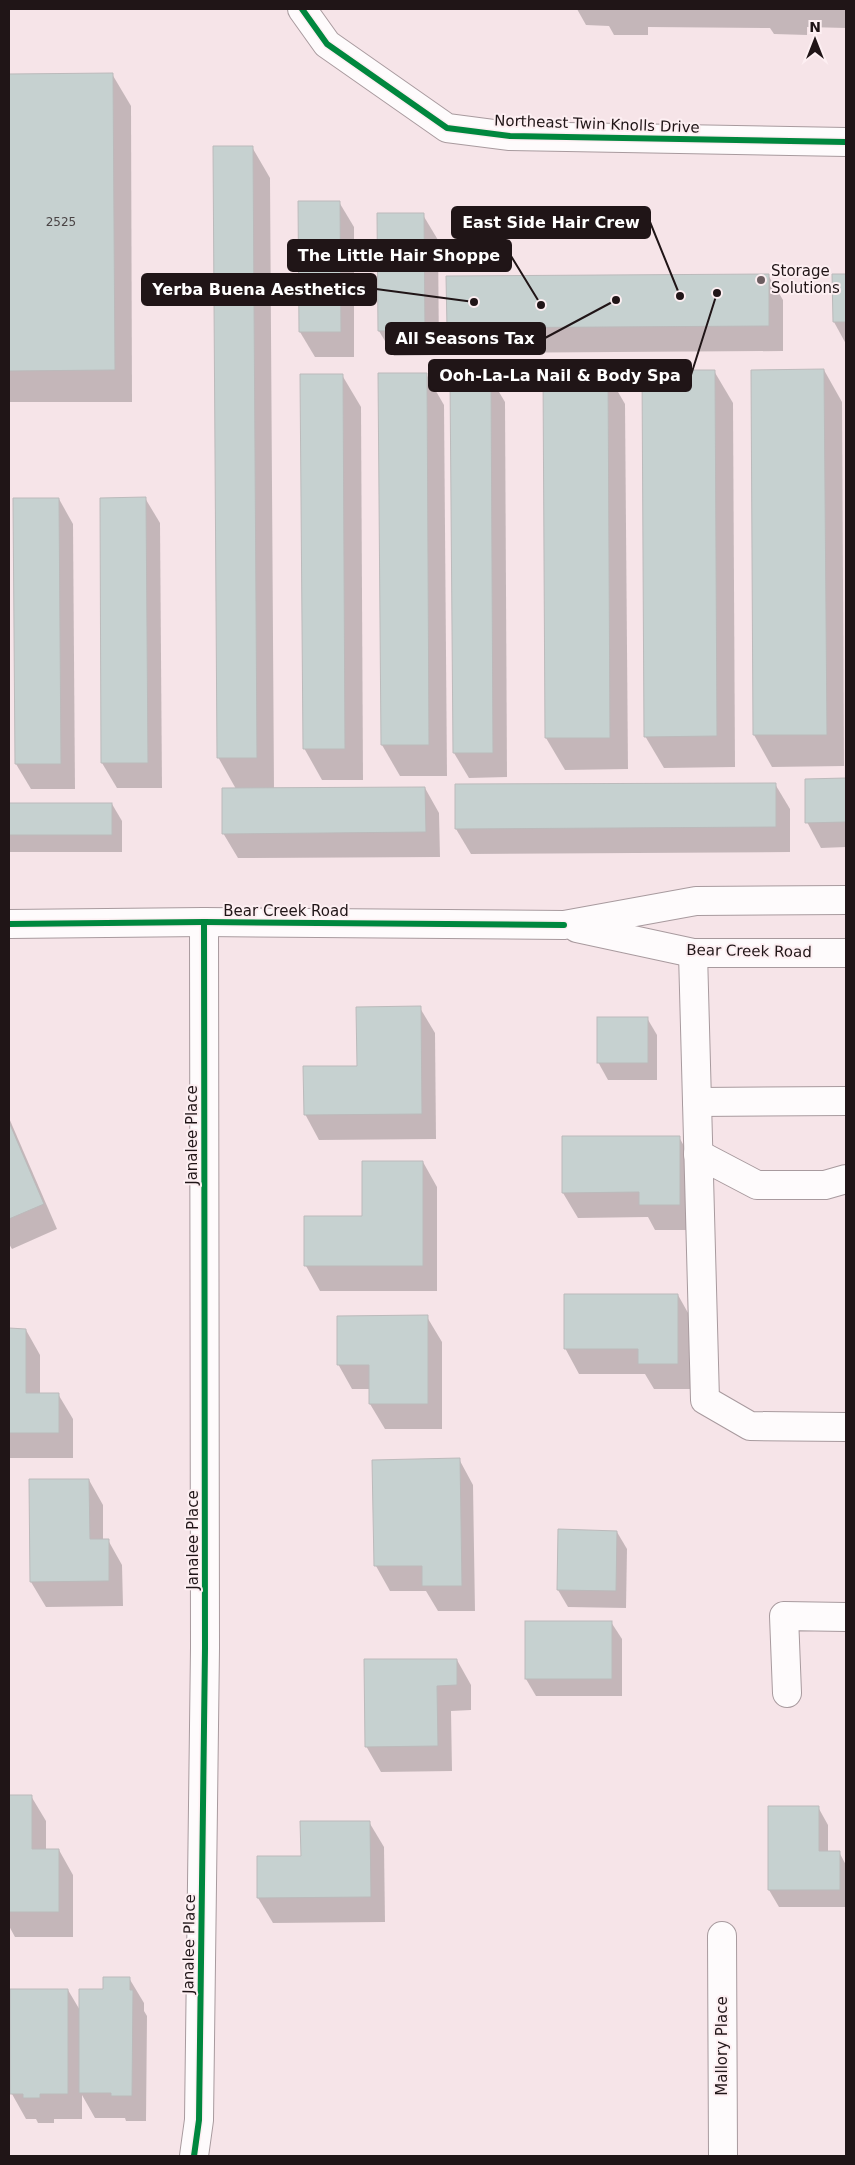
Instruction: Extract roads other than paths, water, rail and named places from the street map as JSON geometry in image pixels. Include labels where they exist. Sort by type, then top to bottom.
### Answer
[{"type":"street","name":"Northeast Twin Knolls Drive","points":[[302,9],[327,44],[447,128],[510,136],[846,142]]},
{"type":"street","name":"Bear Creek Road","points":[[9,924],[204,922],[564,925],[696,901],[846,900]]},
{"type":"street","name":"Janalee Place","points":[[194,2156],[199,2120],[205,1667],[204,922]]},
{"type":"street","name":"Bear Creek Road","points":[[564,925],[693,953],[846,953]]},
{"type":"street","points":[[693,953],[705,1400],[750,1426],[846,1427]]},
{"type":"street","points":[[697,1102],[846,1101]]},
{"type":"street","points":[[698,1154],[757,1185],[825,1185],[846,1179]]},
{"type":"street","points":[[787,1693],[784,1616],[846,1617]]},
{"type":"street","name":"Mallory Place","points":[[722,1936],[723,2156]]},
{"type":"place","name":"Storage Solutions","points":[[761,280]]},
{"type":"place","name":"Ooh-La-La Nail & Body Spa","points":[[717,293]]},
{"type":"place","name":"East Side Hair Crew","points":[[680,296]]},
{"type":"place","name":"All Seasons Tax","points":[[616,300]]},
{"type":"place","name":"Yerba Buena Aesthetics","points":[[474,302]]},
{"type":"place","name":"The Little Hair Shoppe","points":[[541,305]]}]
